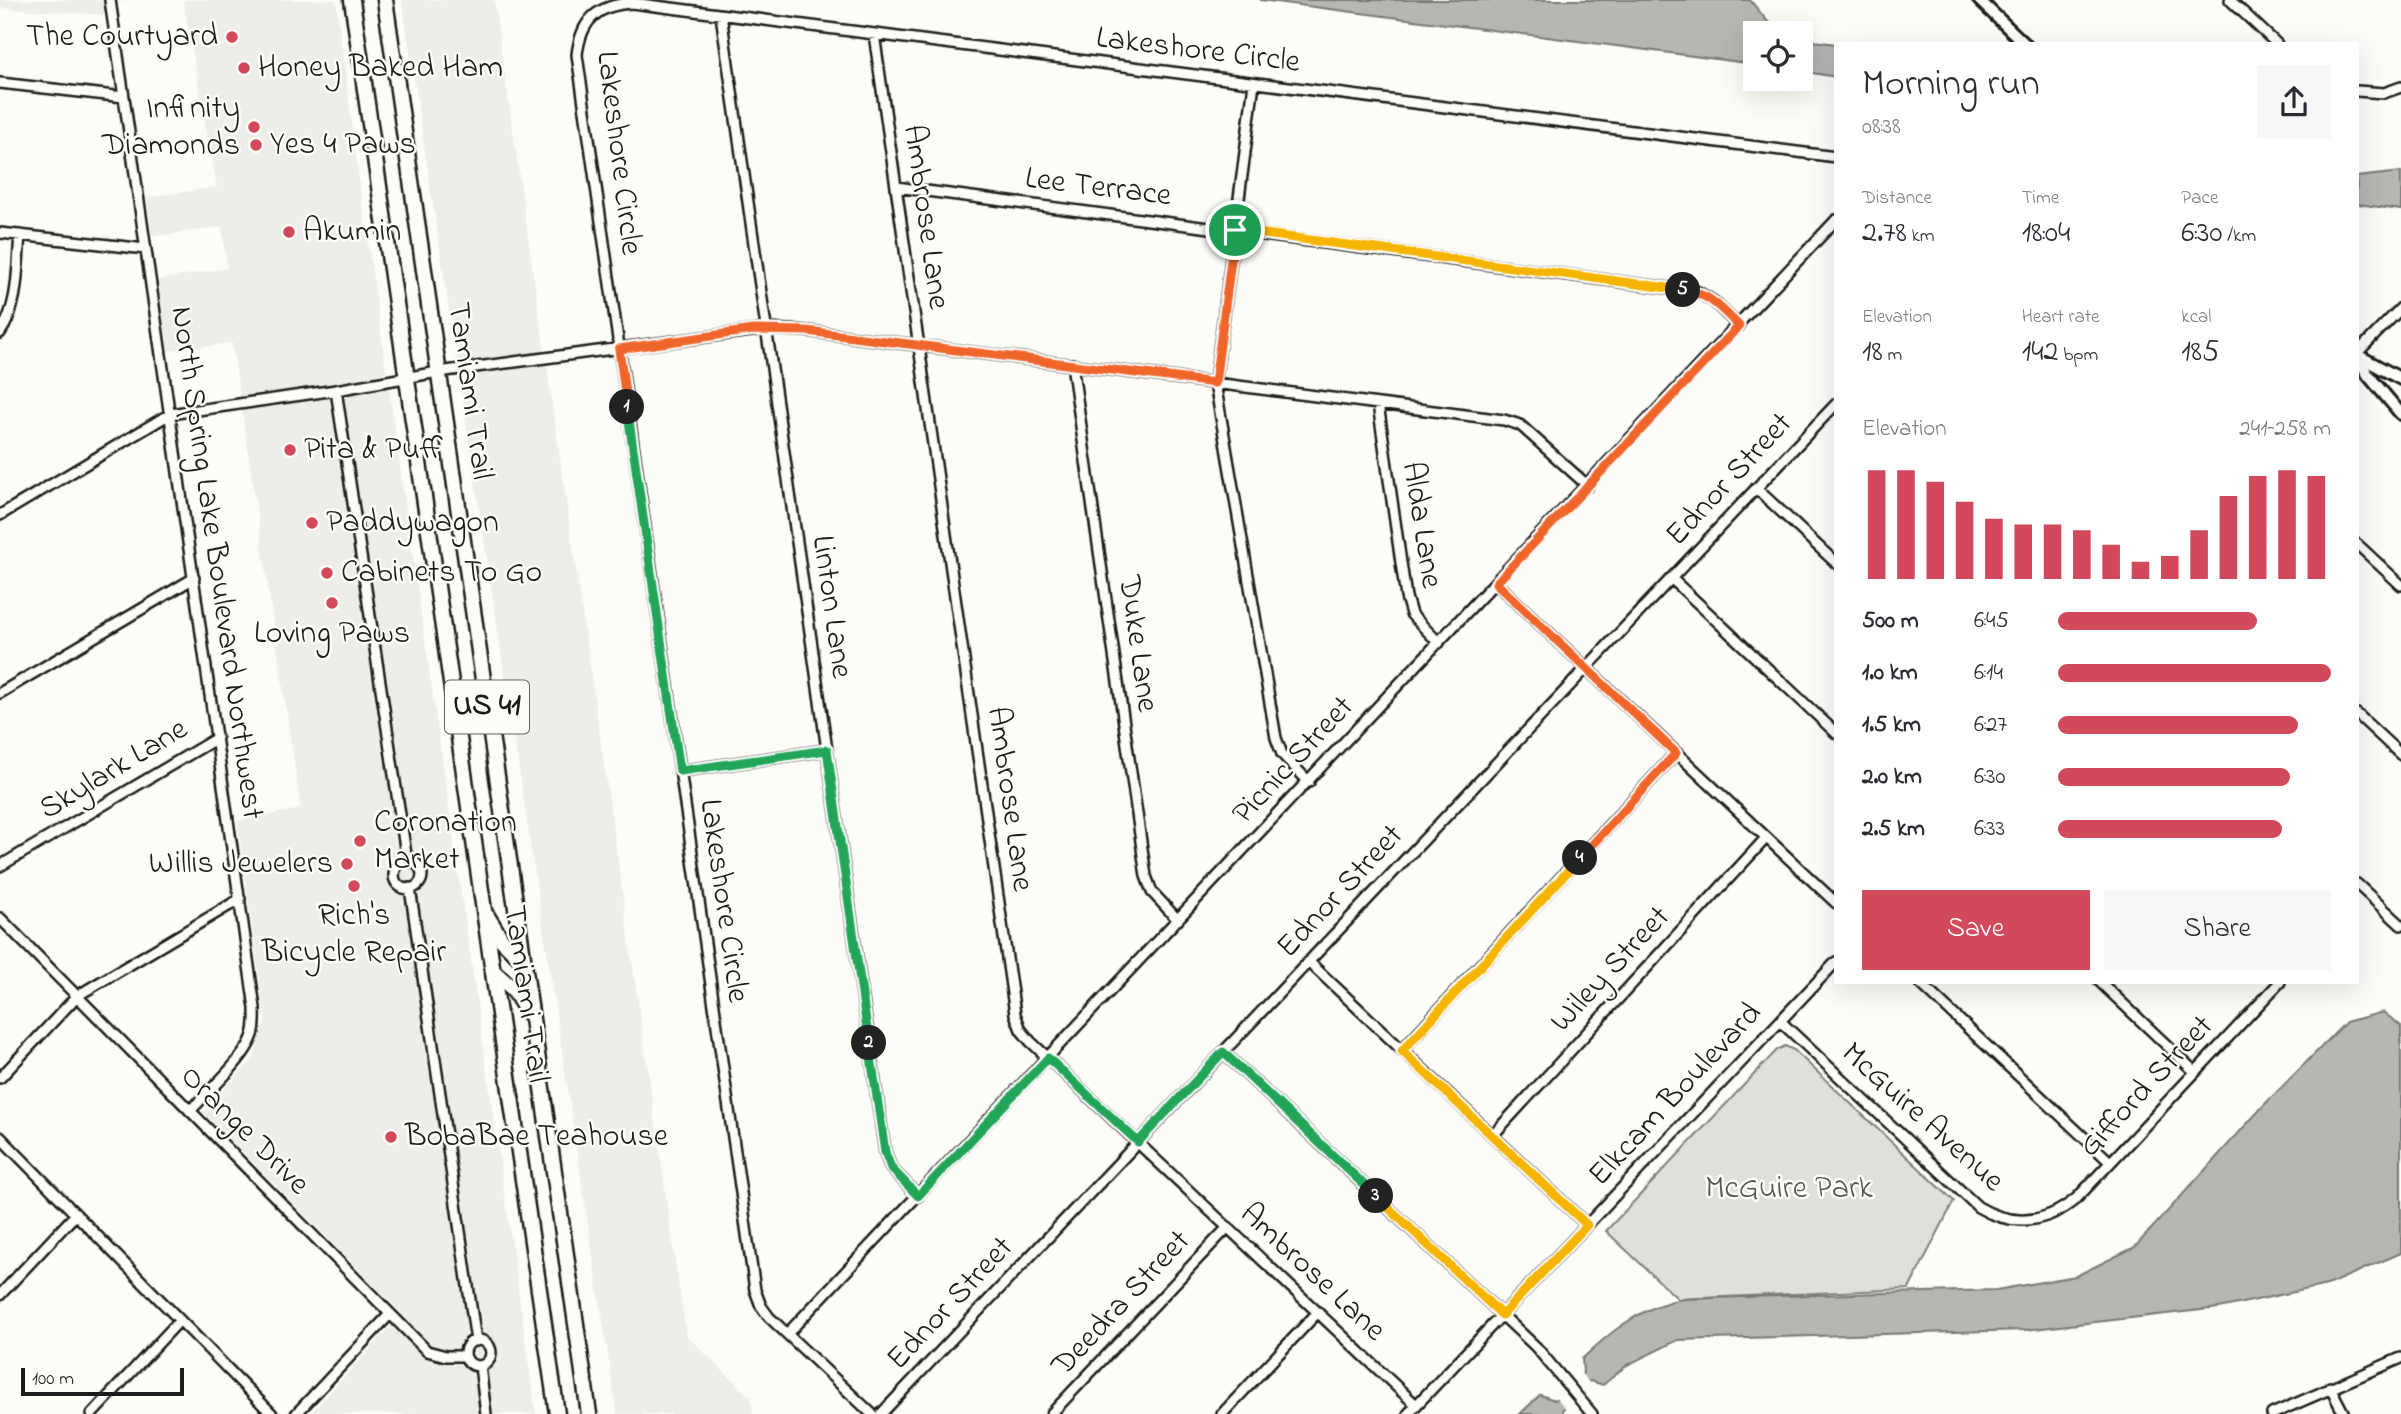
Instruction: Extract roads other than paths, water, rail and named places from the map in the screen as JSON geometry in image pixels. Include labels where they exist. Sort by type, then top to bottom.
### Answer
[{"type":"main road","name":"Tamiami Trail","points":[[352,0],[557,1414]]},
{"type":"main road","name":"Tamiami Trail","points":[[385,0],[589,1414]]},
{"type":"main road","points":[[484,912],[502,940],[523,961]]},
{"type":"main road","points":[[493,971],[513,989],[532,1020]]},
{"type":"street","name":"North Spring Lake Boulevard Northwest","points":[[110,0],[255,1008],[253,1037],[246,1050],[190,1111]]},
{"type":"street","points":[[1979,0],[2023,42]]},
{"type":"street","points":[[2230,0],[2275,42]]},
{"type":"street","name":"Lakeshore Circle","points":[[872,1414],[787,1334],[761,1306],[755,1290],[577,55],[579,38],[587,23],[599,11],[615,4],[632,4],[1834,157]]},
{"type":"street","name":"Linton Lane","points":[[721,15],[885,1152],[891,1168],[918,1196]]},
{"type":"street","name":"Ambrose Lane","points":[[874,34],[1015,1014],[1021,1030],[1416,1405]]},
{"type":"street","points":[[0,83],[124,97]]},
{"type":"street","points":[[1254,83],[1215,383],[1276,738],[1282,754],[1309,782]]},
{"type":"street","points":[[2359,91],[2384,93],[2401,87]]},
{"type":"street","name":"Lee Terrace","points":[[896,187],[1698,292],[1713,301],[1739,326]]},
{"type":"street","name":"Picnic Street","points":[[787,1334],[1834,222]]},
{"type":"street","points":[[0,233],[146,249]]},
{"type":"street","points":[[0,333],[13,305],[20,235]]},
{"type":"street","points":[[2359,353],[2401,308]]},
{"type":"street","points":[[0,514],[170,414],[438,372],[766,329],[807,331],[1504,420],[1520,425],[1588,486]]},
{"type":"street","points":[[2359,356],[2401,379]]},
{"type":"street","points":[[2359,359],[2368,375],[2401,414]]},
{"type":"street","name":"Duke Lane","points":[[1072,364],[1146,876],[1152,892],[1178,920]]},
{"type":"street","points":[[336,390],[407,861]]},
{"type":"street","name":"Alda Lane","points":[[1378,404],[1406,597],[1411,614],[1439,643]]},
{"type":"street","name":"Ednor Street","points":[[881,1414],[1834,406]]},
{"type":"street","points":[[1756,488],[1834,561]]},
{"type":"street","points":[[2359,546],[2401,585]]},
{"type":"street","points":[[0,693],[194,578]]},
{"type":"street","points":[[1671,578],[1834,731]]},
{"type":"street","points":[[1496,583],[1834,901]]},
{"type":"street","points":[[2359,715],[2401,755]]},
{"type":"street","name":"Skylark Lane","points":[[0,866],[217,738]]},
{"type":"street","points":[[680,771],[827,750]]},
{"type":"street","points":[[1402,1051],[1676,753]]},
{"type":"street","name":"Wiley Street","points":[[1493,1135],[1766,838]]},
{"type":"street","points":[[407,861],[417,865],[421,873],[419,882],[410,888],[399,885],[395,878],[397,866],[407,861]]},
{"type":"street","points":[[2359,886],[2401,925]]},
{"type":"street","points":[[410,888],[476,1341]]},
{"type":"street","points":[[2359,898],[2365,891]]},
{"type":"street","points":[[0,1078],[77,996],[240,899]]},
{"type":"street","name":"Orange Drive","points":[[0,918],[427,1351],[446,1356],[465,1356]]},
{"type":"street","points":[[1308,962],[1587,1225]]},
{"type":"street","name":"Elkcam Boulevard","points":[[1408,1414],[1834,964]]},
{"type":"street","points":[[1921,984],[2110,1162]]},
{"type":"street","points":[[2102,984],[2196,1072]]},
{"type":"street","name":"Gifford Street","points":[[2044,1218],[2065,1208],[2278,984]]},
{"type":"street","name":"McGuire Avenue","points":[[1780,1021],[1978,1207],[2006,1220],[2044,1218]]},
{"type":"street","points":[[1223,1052],[1536,1347],[1592,1414]]},
{"type":"street","points":[[0,1137],[272,1414]]},
{"type":"street","points":[[0,1295],[76,1214]]},
{"type":"street","name":"Deedra Street","points":[[1051,1414],[1228,1227]]},
{"type":"street","points":[[1222,1414],[1318,1312]]},
{"type":"street","points":[[296,1414],[390,1314]]},
{"type":"street","points":[[92,1414],[180,1320]]},
{"type":"street","points":[[476,1341],[485,1342],[490,1349],[490,1358],[480,1366],[472,1365],[465,1356],[466,1348],[476,1341]]},
{"type":"street","points":[[2272,1414],[2401,1358]]},
{"type":"street","points":[[480,1366],[486,1414]]},
{"type":"street","points":[[2330,1387],[2344,1414]]},
{"type":"place","name":"The Courtyard","points":[[232,37]]},
{"type":"place","name":"Honey Baked Ham","points":[[244,68]]},
{"type":"place","name":"Infinity Diamonds","points":[[254,127]]},
{"type":"place","name":"Yes 4 Paws","points":[[256,145]]},
{"type":"place","name":"Akumin","points":[[289,232]]},
{"type":"place","name":"Pita & Puff","points":[[290,450]]},
{"type":"place","name":"Paddywagon","points":[[312,523]]},
{"type":"place","name":"Cabinets To Go","points":[[327,573]]},
{"type":"place","name":"Loving Paws","points":[[332,603]]},
{"type":"place","name":"Coronation Market","points":[[360,841]]},
{"type":"place","name":"Willis Jewelers","points":[[347,864]]},
{"type":"place","name":"Rich's Bicycle Repair","points":[[354,886]]},
{"type":"place","name":"BobaBae Teahouse","points":[[391,1137]]},
{"type":"park label","name":"McGuire Park","points":[[1789,1189]]}]
